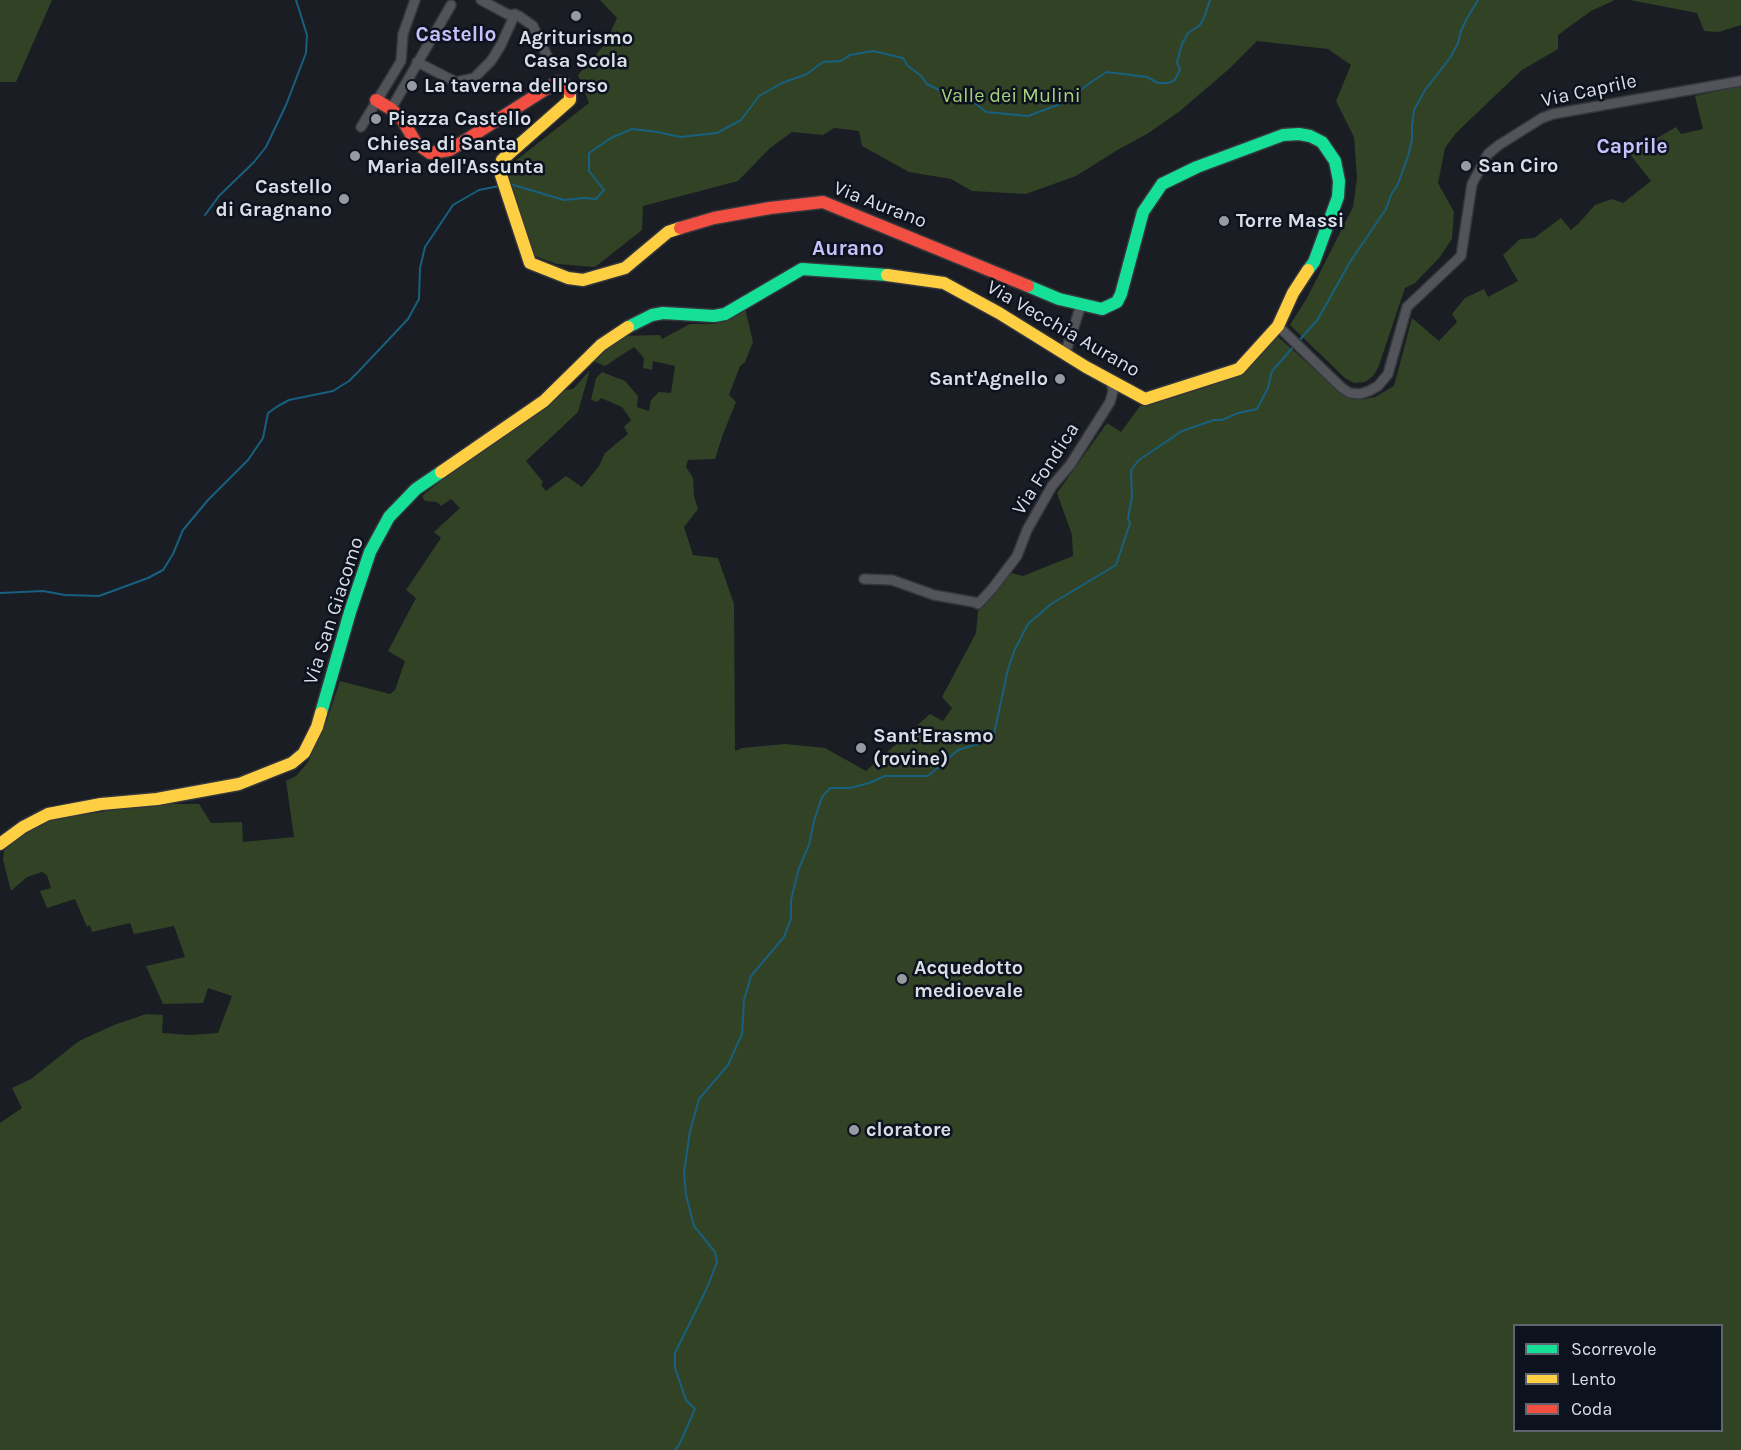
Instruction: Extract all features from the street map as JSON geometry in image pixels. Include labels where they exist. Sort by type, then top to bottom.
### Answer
[{"type":"street","points":[[361,127],[401,61],[403,34],[415,0]]},
{"type":"street","points":[[481,0],[507,14],[515,14],[533,26],[548,58]]},
{"type":"street","points":[[376,100],[391,109],[451,5]]},
{"type":"street","points":[[417,62],[456,82],[474,78],[496,53],[515,14]]},
{"type":"street","name":"Via Caprile","points":[[1278,326],[1335,382],[1350,393],[1360,394],[1370,391],[1378,386],[1388,374],[1407,307],[1461,256],[1472,184],[1488,154],[1498,145],[1542,118],[1553,114],[1741,81]]},
{"type":"street","name":"Via Aurano","points":[[391,109],[402,119],[416,143],[430,153],[450,150],[547,87],[557,82],[564,83],[570,90],[570,100],[502,160],[500,172],[530,263],[567,278],[583,280],[625,268],[669,232],[684,226],[770,208],[824,202],[1059,299],[1081,306],[1102,309],[1117,302],[1121,294],[1139,234],[1143,212],[1162,184],[1197,167],[1283,135],[1310,136],[1322,142],[1335,161],[1339,181],[1338,197],[1314,262],[1293,293],[1278,326]]},
{"type":"street","name":"Via Vecchia Aurano","points":[[809,268],[881,274],[944,283],[1145,399],[1239,369],[1278,326]]},
{"type":"street","name":"Via San Giacomo","points":[[0,844],[23,827],[48,814],[101,804],[157,799],[239,784],[292,763],[304,753],[317,727],[370,552],[389,517],[416,489],[526,414],[563,383],[601,345],[633,322],[663,313],[714,316],[725,314],[802,269],[809,268]]},
{"type":"street","points":[[1065,354],[1081,306]]},
{"type":"street","name":"Via Fondica","points":[[864,579],[892,580],[934,595],[979,603],[1017,556],[1027,530],[1053,486],[1070,465],[1110,402],[1113,391],[1111,380]]},
{"type":"green space","points":[[0,0],[52,0],[16,82],[0,82]]},
{"type":"green space","name":"Valle dei Mulini","points":[[600,0],[1615,0],[1591,11],[1558,35],[1558,49],[1522,70],[1456,133],[1445,148],[1438,183],[1454,212],[1452,239],[1439,258],[1415,283],[1405,288],[1378,368],[1373,376],[1365,382],[1354,383],[1345,378],[1290,325],[1307,298],[1353,207],[1357,178],[1354,137],[1336,101],[1351,65],[1328,49],[1257,41],[1229,69],[1180,111],[1147,134],[1076,176],[1026,194],[972,191],[951,179],[909,172],[862,146],[859,131],[834,128],[823,135],[792,132],[770,148],[738,181],[643,206],[642,230],[595,267],[557,264],[532,255],[505,169],[589,103],[578,75],[605,44],[617,18]]},
{"type":"green space","points":[[1630,0],[1741,0],[1741,25],[1719,32],[1704,31],[1697,13]]},
{"type":"green space","points":[[1741,85],[1741,1450],[0,1450],[0,1123],[22,1108],[12,1088],[31,1079],[79,1041],[146,1014],[163,1015],[162,1033],[190,1035],[218,1033],[232,996],[208,988],[203,1003],[163,1004],[146,966],[185,957],[174,926],[134,934],[130,923],[92,932],[90,925],[87,927],[75,899],[47,908],[40,891],[51,888],[47,875],[42,872],[27,877],[11,891],[3,860],[4,851],[28,827],[44,822],[157,804],[199,804],[211,823],[242,822],[243,842],[294,837],[286,781],[296,776],[308,762],[327,720],[340,681],[390,694],[395,690],[405,661],[388,651],[416,598],[406,590],[441,538],[434,532],[460,508],[451,499],[441,506],[437,502],[425,501],[422,496],[467,460],[565,390],[573,389],[590,370],[578,412],[526,461],[543,482],[541,485],[546,491],[566,476],[582,487],[599,466],[605,453],[628,434],[624,427],[631,420],[622,407],[601,398],[597,402],[591,400],[596,378],[602,372],[625,381],[638,396],[637,407],[649,411],[651,400],[659,392],[671,393],[675,366],[653,361],[652,370],[643,368],[644,358],[634,347],[605,366],[593,361],[607,345],[620,336],[660,335],[662,339],[690,324],[715,324],[745,308],[753,342],[745,362],[740,366],[729,395],[736,402],[715,459],[688,460],[686,467],[693,478],[694,496],[698,509],[684,527],[693,555],[718,558],[734,604],[735,751],[742,748],[785,744],[825,748],[866,771],[930,714],[943,721],[952,708],[942,697],[976,633],[978,611],[1011,573],[1023,576],[1073,556],[1072,535],[1057,493],[1107,423],[1121,432],[1140,406],[1182,395],[1244,374],[1262,349],[1277,336],[1339,391],[1361,400],[1375,397],[1394,386],[1412,318],[1439,341],[1457,322],[1452,314],[1465,298],[1484,289],[1488,297],[1518,281],[1503,255],[1520,239],[1534,238],[1561,218],[1571,230],[1595,205],[1612,199],[1623,203],[1651,181],[1621,143],[1630,139],[1640,143],[1652,141],[1676,127],[1681,134],[1703,129],[1695,96]]},
{"type":"waterway","points":[[205,215],[219,196],[266,147],[286,105],[306,53],[307,35],[296,0]]},
{"type":"waterway","points":[[510,184],[564,200],[596,199],[604,190],[589,171],[589,153],[611,138],[632,129],[680,137],[717,133],[741,120],[759,96],[782,83],[807,74],[823,62],[841,61],[850,55],[873,51],[903,58],[907,65],[927,84],[957,99],[975,103],[986,112],[1028,116],[1063,103],[1107,72],[1147,77],[1158,83],[1167,83],[1174,81],[1180,70],[1177,62],[1182,44],[1188,33],[1199,26],[1210,0]]},
{"type":"waterway","points":[[1298,342],[1318,319],[1350,262],[1386,209],[1408,156],[1412,140],[1414,110],[1425,90],[1450,58],[1466,20],[1478,0]]},
{"type":"waterway","points":[[0,593],[43,591],[65,595],[99,596],[163,570],[183,530],[208,500],[248,460],[263,438],[268,413],[289,400],[333,391],[349,381],[408,319],[419,299],[420,268],[425,247],[453,205],[479,190],[499,186]]},
{"type":"waterway","points":[[675,1450],[695,1409],[686,1400],[675,1368],[675,1353],[707,1288],[717,1262],[715,1252],[694,1226],[686,1195],[684,1173],[690,1131],[699,1099],[728,1065],[742,1034],[744,1000],[751,976],[784,937],[791,918],[791,900],[799,868],[809,845],[822,797],[830,788],[850,788],[885,776],[928,776],[958,750],[984,742],[994,734],[1008,669],[1028,624],[1051,604],[1116,565],[1130,523],[1128,518],[1132,497],[1131,470],[1139,460],[1182,431],[1257,409],[1268,388],[1272,371],[1294,346]]},
{"type":"traffic: fast","points":[[1028,286],[1059,299],[1102,309],[1117,302],[1143,212],[1162,184],[1197,167],[1283,135],[1299,134],[1322,142],[1335,161],[1339,181],[1338,197],[1314,262],[1308,270]]},
{"type":"traffic: fast","points":[[628,327],[652,315],[663,313],[714,316],[725,314],[802,269],[887,275]]},
{"type":"traffic: fast","points":[[321,713],[370,552],[389,517],[416,489],[441,472]]},
{"type":"traffic: slow","points":[[570,92],[570,100],[502,160],[500,172],[530,263],[568,278],[583,280],[625,268],[668,232],[680,228]]},
{"type":"traffic: slow","points":[[887,275],[944,283],[1145,399],[1239,369],[1278,326],[1293,293],[1308,270]]},
{"type":"traffic: slow","points":[[441,472],[544,401],[601,345],[628,327]]},
{"type":"traffic: slow","points":[[0,844],[23,827],[48,814],[101,804],[157,799],[239,784],[292,763],[304,753],[321,713]]},
{"type":"traffic: jam","points":[[376,100],[402,119],[416,143],[430,153],[450,150],[557,82],[564,83],[570,92]]},
{"type":"traffic: jam","points":[[680,228],[714,218],[823,202],[1028,286]]},
{"type":"place","name":"Agriturismo Casa Scola","points":[[576,16]]},
{"type":"place","name":"La taverna dell'orso","points":[[412,86]]},
{"type":"place","name":"Piazza Castello","points":[[376,119]]},
{"type":"place","name":"Chiesa di Santa Maria dell'Assunta","points":[[355,156]]},
{"type":"place","name":"San Ciro","points":[[1466,166]]},
{"type":"place","name":"Castello di Gragnano","points":[[344,199]]},
{"type":"place","name":"Torre Massi","points":[[1224,221]]},
{"type":"place","name":"Sant'Agnello","points":[[1060,379]]},
{"type":"place","name":"Sant'Erasmo (rovine)","points":[[861,748]]},
{"type":"place","name":"Acquedotto medioevale","points":[[902,979]]},
{"type":"place","name":"cloratore","points":[[854,1130]]},
{"type":"district","name":"Castello","points":[[456,35]]},
{"type":"district","name":"Caprile","points":[[1632,147]]},
{"type":"district","name":"Aurano","points":[[848,249]]}]
